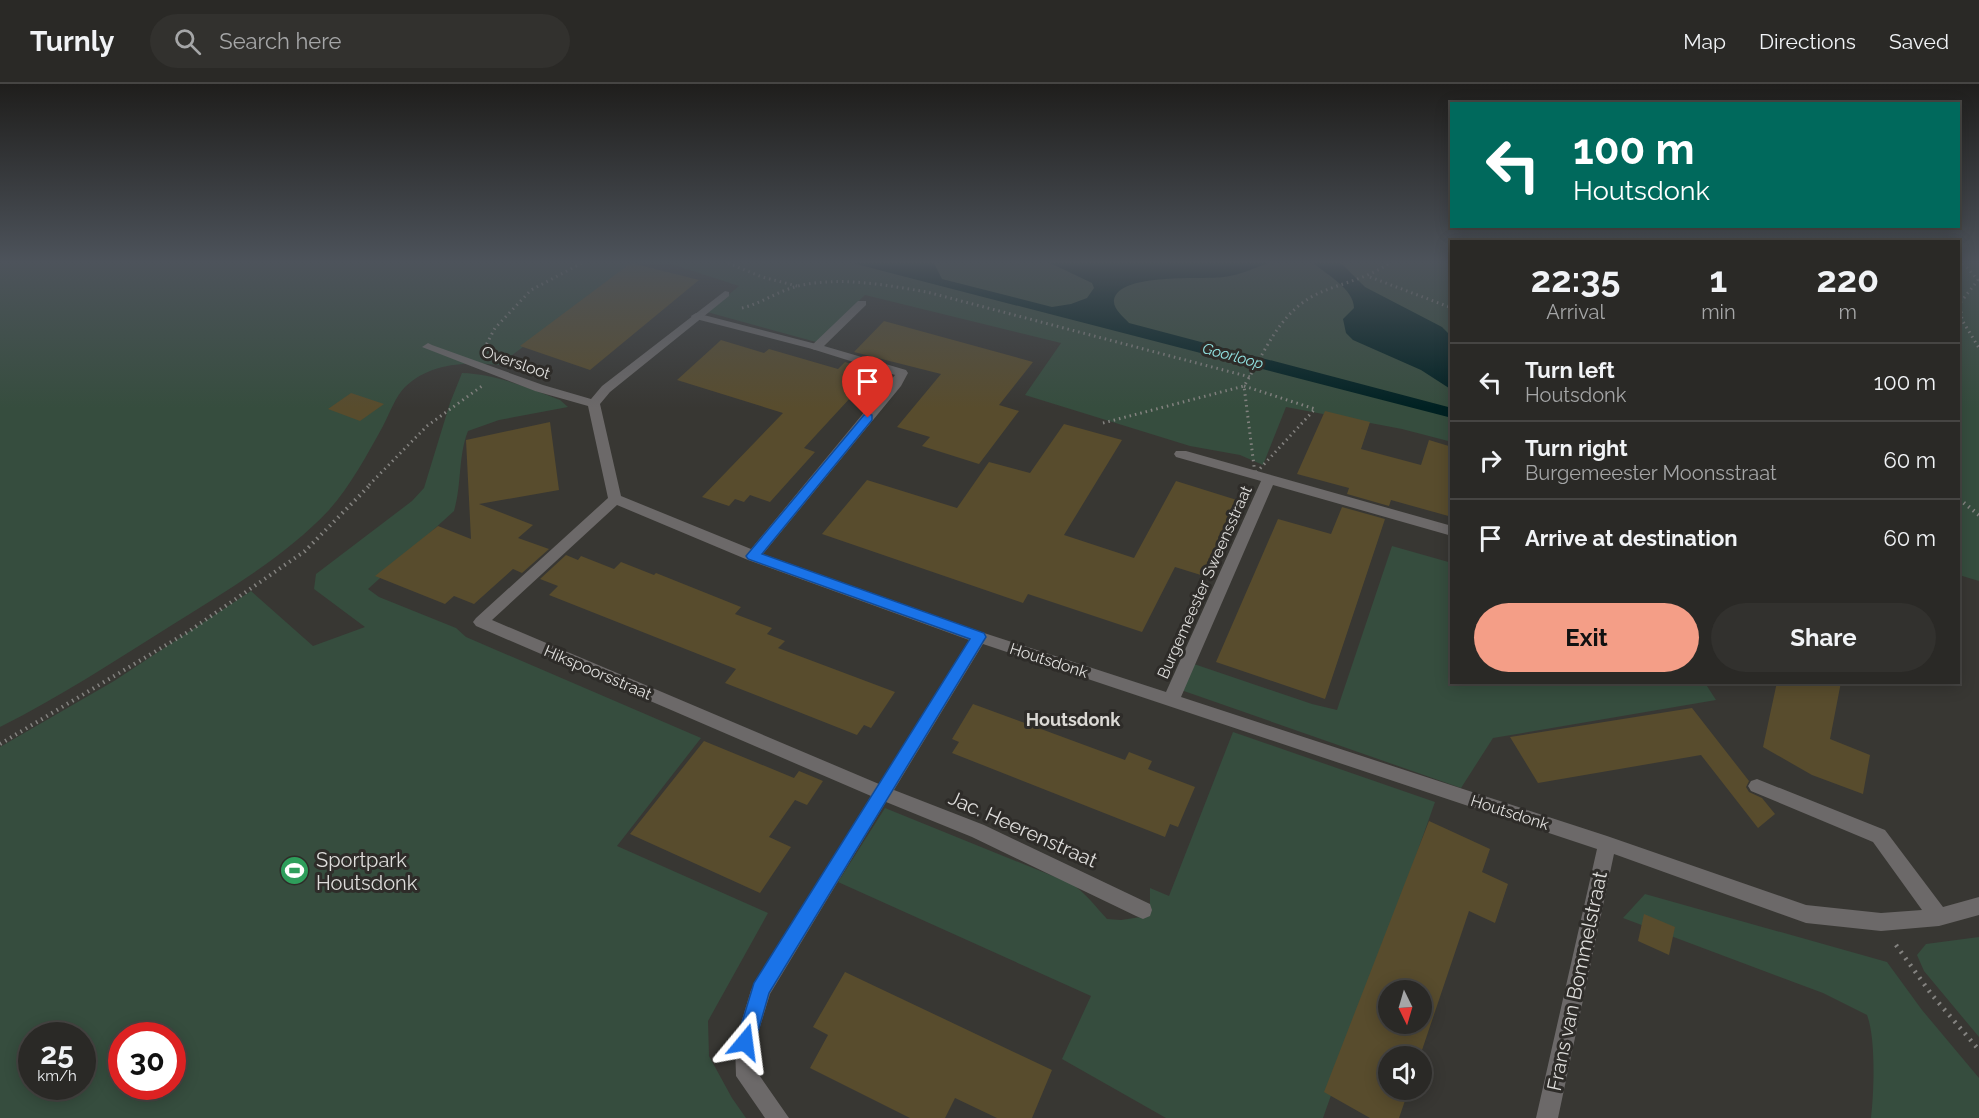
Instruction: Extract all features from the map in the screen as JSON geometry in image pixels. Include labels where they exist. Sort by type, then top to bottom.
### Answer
[{"type":"street","points":[[615,499],[594,404],[606,389],[702,311]]},
{"type":"street","points":[[753,556],[897,383],[902,373],[816,347],[853,311]]},
{"type":"street","name":"Oversloot","points":[[428,347],[501,374],[594,404]]},
{"type":"street","name":"Burgemeester Sweensstraat","points":[[1180,454],[1450,530]]},
{"type":"street","name":"Burgemeester Sweensstraat","points":[[1171,700],[1262,476]]},
{"type":"street","name":"Houtsdonk","points":[[615,499],[753,556],[979,637],[1607,844],[1806,914],[1881,922],[1939,917],[1979,906]]},
{"type":"street","name":"Hikspoorsstraat","points":[[615,499],[482,622],[882,794]]},
{"type":"street","points":[[778,1118],[747,1076],[745,1042],[761,990],[979,637]]},
{"type":"street","points":[[1757,786],[1879,836],[1939,917]]},
{"type":"street","name":"Jac. Heerenstraat","points":[[882,794],[978,831],[1143,910]]},
{"type":"street","name":"Frans van Bommelstraat","points":[[1547,1118],[1607,844]]},
{"type":"lane","points":[[696,316],[816,347]]},
{"type":"path","points":[[476,365],[495,328],[511,311]]},
{"type":"path","points":[[1001,311],[1250,376]]},
{"type":"path","points":[[1262,476],[1244,386],[1280,325],[1292,311]]},
{"type":"path","points":[[1961,311],[1962,320],[1979,348]]},
{"type":"path","points":[[0,744],[188,632],[305,551],[428,426],[501,374]]},
{"type":"path","points":[[1104,423],[1244,386],[1315,409],[1262,476]]},
{"type":"path","points":[[1960,500],[1979,514]]},
{"type":"path","points":[[1881,922],[1932,995],[1979,1050]]},
{"type":"green space","points":[[0,311],[570,311],[499,365],[475,363],[437,368],[415,379],[398,395],[371,448],[344,490],[329,510],[294,543],[234,586],[109,665],[0,727]]},
{"type":"green space","points":[[708,311],[848,311],[816,342]]},
{"type":"green space","points":[[931,311],[1450,311],[1450,441],[1402,429],[1286,407],[1263,465],[1240,455],[1190,446],[1025,395],[1061,343]]},
{"type":"green space","points":[[1960,311],[1979,311],[1979,581],[1960,575]]},
{"type":"green space","name":"Sportpark Houtsdonk","points":[[462,373],[512,382],[560,400],[568,407],[499,420],[468,431],[454,511],[368,589],[379,597],[456,628],[466,637],[701,738],[617,846],[768,913],[708,1021],[709,1056],[746,1118],[0,1118],[0,747],[114,681],[251,591],[313,646],[365,627],[314,589],[316,574],[412,501],[424,488],[450,403]]},
{"type":"green space","points":[[1392,546],[1450,562],[1450,684],[1706,684],[1716,700],[1493,738],[1461,788],[1181,690],[1194,664],[1312,704],[1337,710]]},
{"type":"green space","points":[[1233,732],[1435,802],[1323,1118],[1166,1118],[1062,1059],[1091,996],[838,882],[885,808],[1070,883],[1085,895],[1107,919],[1121,920],[1141,917],[1150,905],[1150,888],[1169,896]]},
{"type":"green space","points":[[1645,894],[1887,962],[1922,1010],[1979,1078],[1979,1118],[1871,1118],[1873,1051],[1867,1015],[1823,993],[1623,918]]},
{"type":"green space","points":[[1979,937],[1979,1037],[1924,971],[1917,955],[1926,944]]},
{"type":"water","name":"Goorloop","points":[[1039,311],[1118,311],[1129,323],[1450,407],[1450,417]]},
{"type":"water","points":[[1351,311],[1412,311],[1442,327],[1450,335],[1450,389],[1421,370],[1353,340],[1346,333],[1343,319]]},
{"type":"building","points":[[566,311],[661,311],[590,370],[520,346]]},
{"type":"building","points":[[884,321],[1033,362],[999,405],[1019,411],[979,464],[922,446],[930,437],[897,427],[941,374],[854,352]]},
{"type":"building","points":[[721,340],[764,353],[769,349],[838,369],[845,362],[875,371],[804,448],[815,452],[770,502],[750,495],[744,502],[735,499],[729,506],[702,497],[783,413],[677,380]]},
{"type":"building","points":[[351,393],[384,404],[360,421],[328,409]]},
{"type":"building","points":[[1325,411],[1370,422],[1361,449],[1421,465],[1429,440],[1450,446],[1450,516],[1391,500],[1389,506],[1347,494],[1349,488],[1297,474]]},
{"type":"building","points":[[550,422],[559,490],[479,504],[533,525],[518,538],[549,549],[522,573],[513,569],[474,604],[454,596],[445,604],[375,576],[438,526],[471,539],[466,440]]},
{"type":"building","points":[[1064,424],[1122,440],[1064,535],[1134,558],[1176,481],[1240,501],[1204,576],[1175,567],[1142,632],[1028,594],[1023,603],[822,534],[867,480],[957,508],[989,462],[1030,473]]},
{"type":"building","points":[[1342,507],[1385,519],[1325,699],[1216,662],[1278,519],[1331,534]]},
{"type":"building","points":[[566,555],[578,560],[581,556],[614,569],[621,562],[654,575],[656,573],[741,607],[735,614],[772,628],[767,634],[785,641],[778,648],[895,692],[871,728],[864,725],[857,735],[725,683],[736,669],[549,595],[558,586],[540,579]]},
{"type":"building","points":[[1777,684],[1841,684],[1830,739],[1870,755],[1863,794],[1812,775],[1763,747]]},
{"type":"building","points":[[973,704],[1125,760],[1129,752],[1152,761],[1148,769],[1195,787],[1178,827],[1170,824],[1165,837],[952,753],[959,742],[952,739]]},
{"type":"building","points":[[1692,708],[1749,781],[1746,787],[1749,792],[1762,798],[1775,814],[1758,828],[1701,755],[1538,783],[1510,737]]},
{"type":"building","points":[[704,741],[794,778],[799,771],[823,781],[807,805],[795,800],[769,837],[791,847],[760,893],[630,834]]},
{"type":"building","points":[[1429,821],[1490,849],[1482,872],[1508,884],[1495,923],[1469,911],[1432,1020],[1432,980],[1378,980],[1378,1034],[1427,1034],[1423,1046],[1378,1046],[1378,1100],[1405,1100],[1399,1118],[1370,1118],[1324,1092]]},
{"type":"building","points":[[1644,914],[1675,927],[1669,955],[1638,941]]},
{"type":"building","points":[[845,972],[1052,1070],[1032,1118],[997,1118],[955,1098],[945,1118],[910,1118],[810,1068],[828,1035],[813,1027]]},
{"type":"place","name":"Sportpark Houtsdonk","points":[[295,871]]},
{"type":"district","name":"Houtsdonk","points":[[1073,720]]},
{"type":"route","points":[[745,1042],[761,990],[979,637],[753,556],[868,418]]}]
